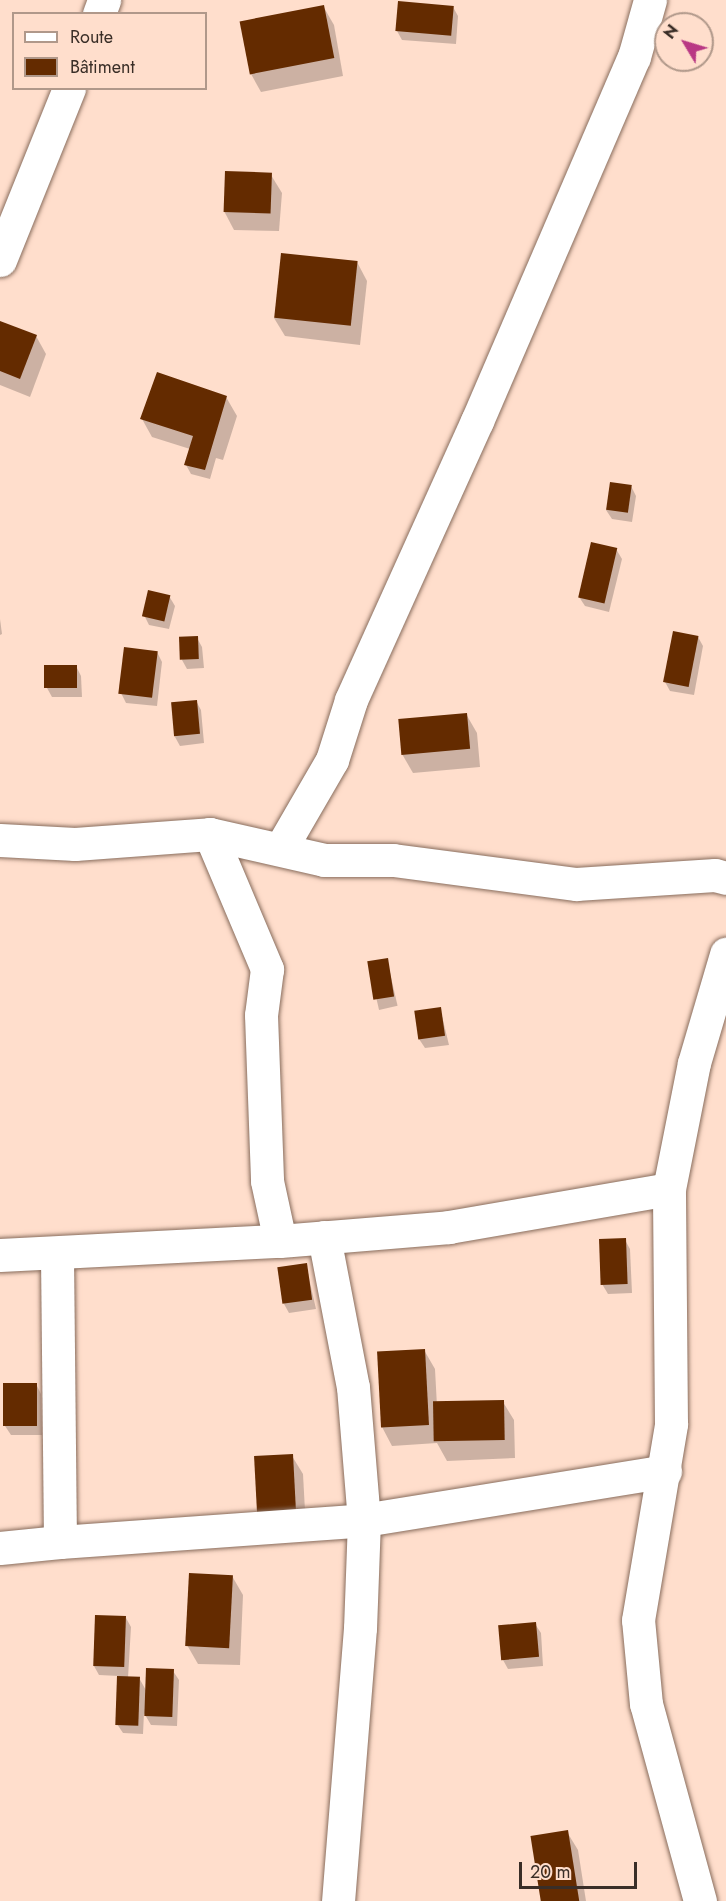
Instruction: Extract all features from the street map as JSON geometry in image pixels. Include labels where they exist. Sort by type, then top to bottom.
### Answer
[{"type":"street","points":[[281,848],[332,760],[351,700],[477,421],[634,57],[650,0]]},
{"type":"street","points":[[0,260],[68,90]]},
{"type":"street","points":[[210,834],[267,969],[261,1015],[267,1181],[280,1241]]},
{"type":"street","points":[[0,840],[75,844],[210,834],[281,848],[324,860],[393,860],[576,884],[715,875],[726,878]]},
{"type":"street","points":[[700,1901],[646,1704],[639,1664],[638,1620],[645,1568],[665,1471],[671,1424],[669,1188],[694,1063],[726,954]]},
{"type":"street","points":[[0,1255],[57,1254],[280,1241],[449,1227],[669,1188]]},
{"type":"street","points":[[324,1237],[353,1387],[364,1520],[360,1628],[338,1901]]},
{"type":"street","points":[[57,1254],[60,1542]]},
{"type":"street","points":[[0,1548],[364,1520],[665,1471]]},
{"type":"building","points":[[398,1],[454,6],[451,36],[395,31]]},
{"type":"building","points":[[324,5],[334,58],[250,74],[240,21]]},
{"type":"building","points":[[225,171],[272,173],[271,214],[224,212]]},
{"type":"building","points":[[281,253],[358,261],[351,326],[274,318]]},
{"type":"building","points":[[0,321],[37,335],[20,379],[0,371]]},
{"type":"building","points":[[157,372],[227,396],[205,470],[184,465],[193,436],[140,419]]},
{"type":"building","points":[[610,482],[632,485],[628,513],[606,510]]},
{"type":"building","points":[[591,542],[617,548],[604,604],[578,598]]},
{"type":"building","points":[[148,590],[170,595],[164,621],[142,616]]},
{"type":"building","points":[[673,631],[699,636],[689,687],[663,682]]},
{"type":"building","points":[[198,636],[199,659],[180,660],[179,637]]},
{"type":"building","points":[[124,647],[158,651],[152,698],[118,694]]},
{"type":"building","points":[[44,665],[77,665],[77,688],[44,688]]},
{"type":"building","points":[[197,700],[200,734],[174,736],[171,702]]},
{"type":"building","points":[[467,713],[470,749],[401,755],[398,719]]},
{"type":"building","points":[[388,958],[394,997],[373,1000],[367,961]]},
{"type":"building","points":[[441,1007],[445,1036],[418,1039],[414,1011]]},
{"type":"building","points":[[626,1238],[628,1284],[601,1285],[599,1239]]},
{"type":"building","points":[[307,1263],[312,1300],[282,1304],[277,1267]]},
{"type":"building","points":[[425,1349],[429,1425],[381,1427],[377,1352]]},
{"type":"building","points":[[3,1383],[37,1383],[37,1426],[3,1426]]},
{"type":"building","points":[[504,1400],[505,1440],[434,1441],[433,1401]]},
{"type":"building","points":[[293,1454],[296,1511],[257,1513],[254,1456]]},
{"type":"building","points":[[189,1573],[233,1575],[229,1648],[185,1646]]},
{"type":"building","points":[[95,1615],[126,1616],[124,1667],[93,1666]]},
{"type":"building","points":[[536,1622],[539,1657],[501,1660],[498,1625]]},
{"type":"building","points":[[146,1668],[174,1669],[172,1717],[144,1716]]},
{"type":"building","points":[[117,1676],[140,1677],[138,1726],[115,1725]]},
{"type":"building","points":[[568,1830],[579,1901],[541,1901],[530,1836]]}]
